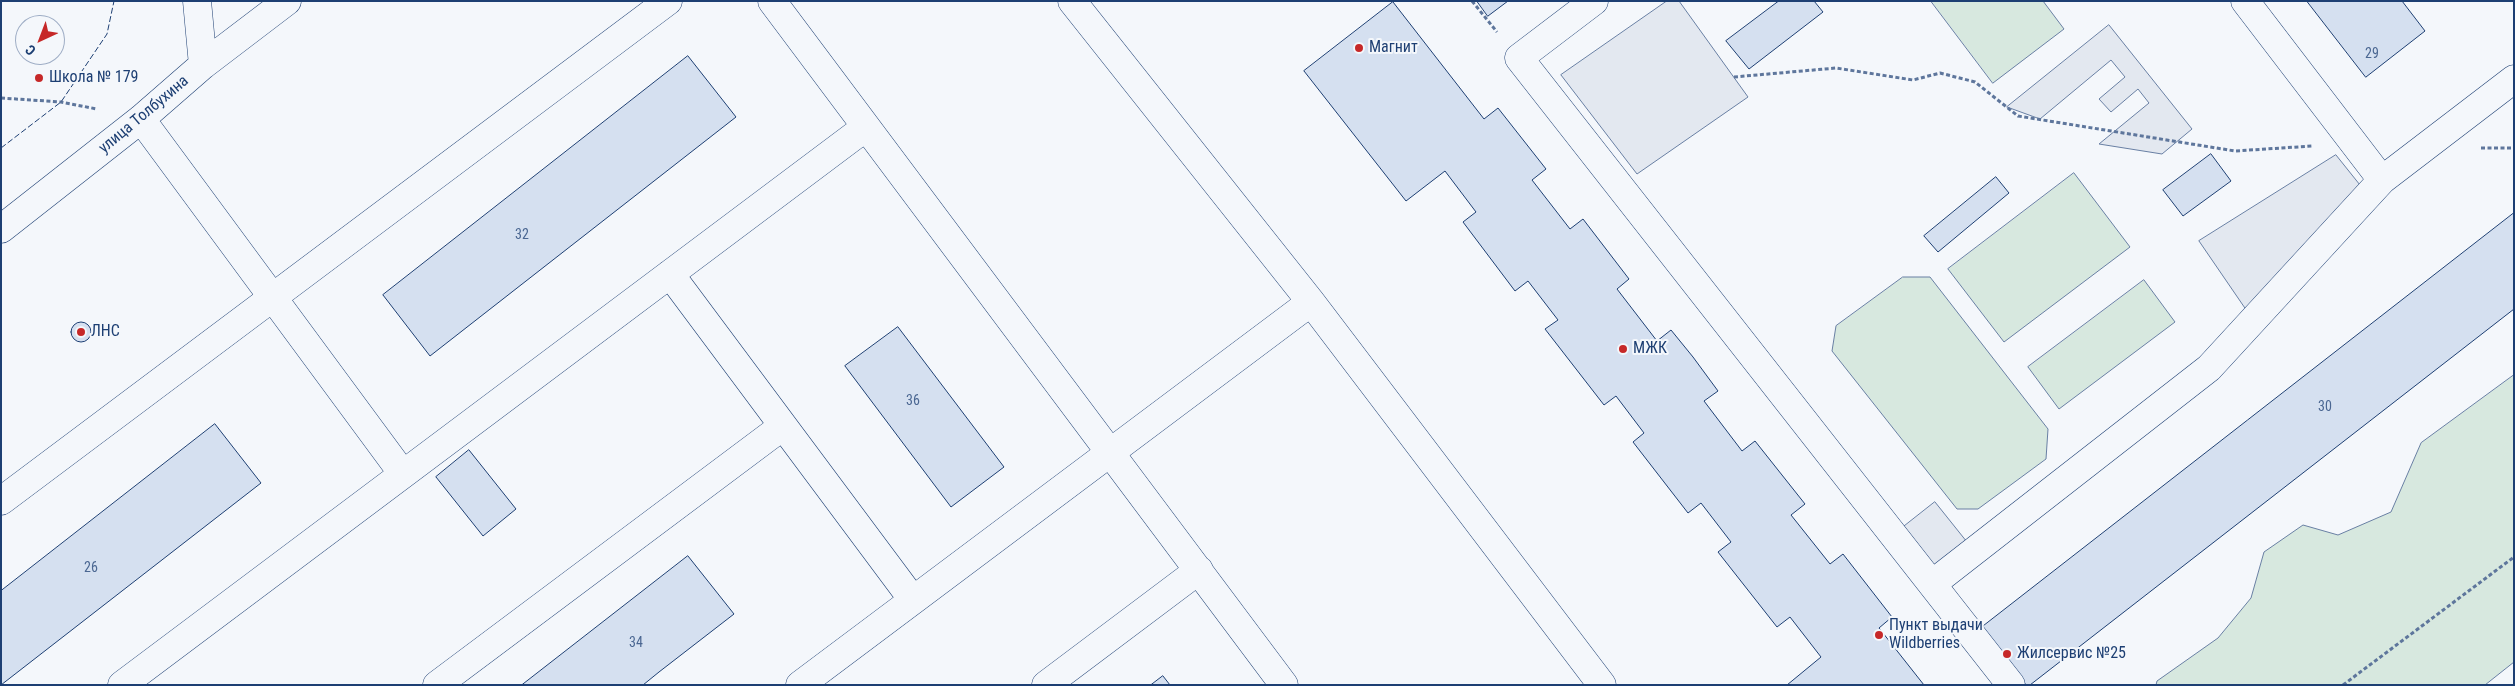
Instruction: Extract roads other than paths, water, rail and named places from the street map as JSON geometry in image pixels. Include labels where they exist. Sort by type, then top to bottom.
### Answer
[{"type":"street","points":[[197,1],[203,65]]},
{"type":"street","name":"улица Толбухина","points":[[1,229],[142,119],[203,65],[287,1]]},
{"type":"street","points":[[1,501],[668,1]]},
{"type":"street","points":[[772,1],[1284,685]]},
{"type":"street","points":[[1072,1],[1310,302],[1602,685]]},
{"type":"street","points":[[1594,1],[1519,58],[2011,685]]},
{"type":"street","points":[[2245,1],[2382,180]]},
{"type":"street","points":[[1932,584],[2209,368],[2382,180],[2514,79]]},
{"type":"street","points":[[142,119],[272,299],[403,474]]},
{"type":"street","points":[[138,680],[403,474],[866,127]]},
{"type":"street","points":[[670,274],[914,600]]},
{"type":"street","points":[[800,685],[1310,302]]},
{"type":"street","points":[[437,685],[783,426]]},
{"type":"street","points":[[1046,685],[1198,570]]},
{"type":"place","name":"Магнит","points":[[1359,48]]},
{"type":"place","name":"Школа № 179","points":[[39,78]]},
{"type":"place","name":"ЛНС","points":[[81,332]]},
{"type":"place","name":"МЖК","points":[[1623,349]]},
{"type":"place","name":"Пункт выдачи Wildberries","points":[[1879,635]]},
{"type":"place","name":"Жилсервис №25","points":[[2007,654]]}]
